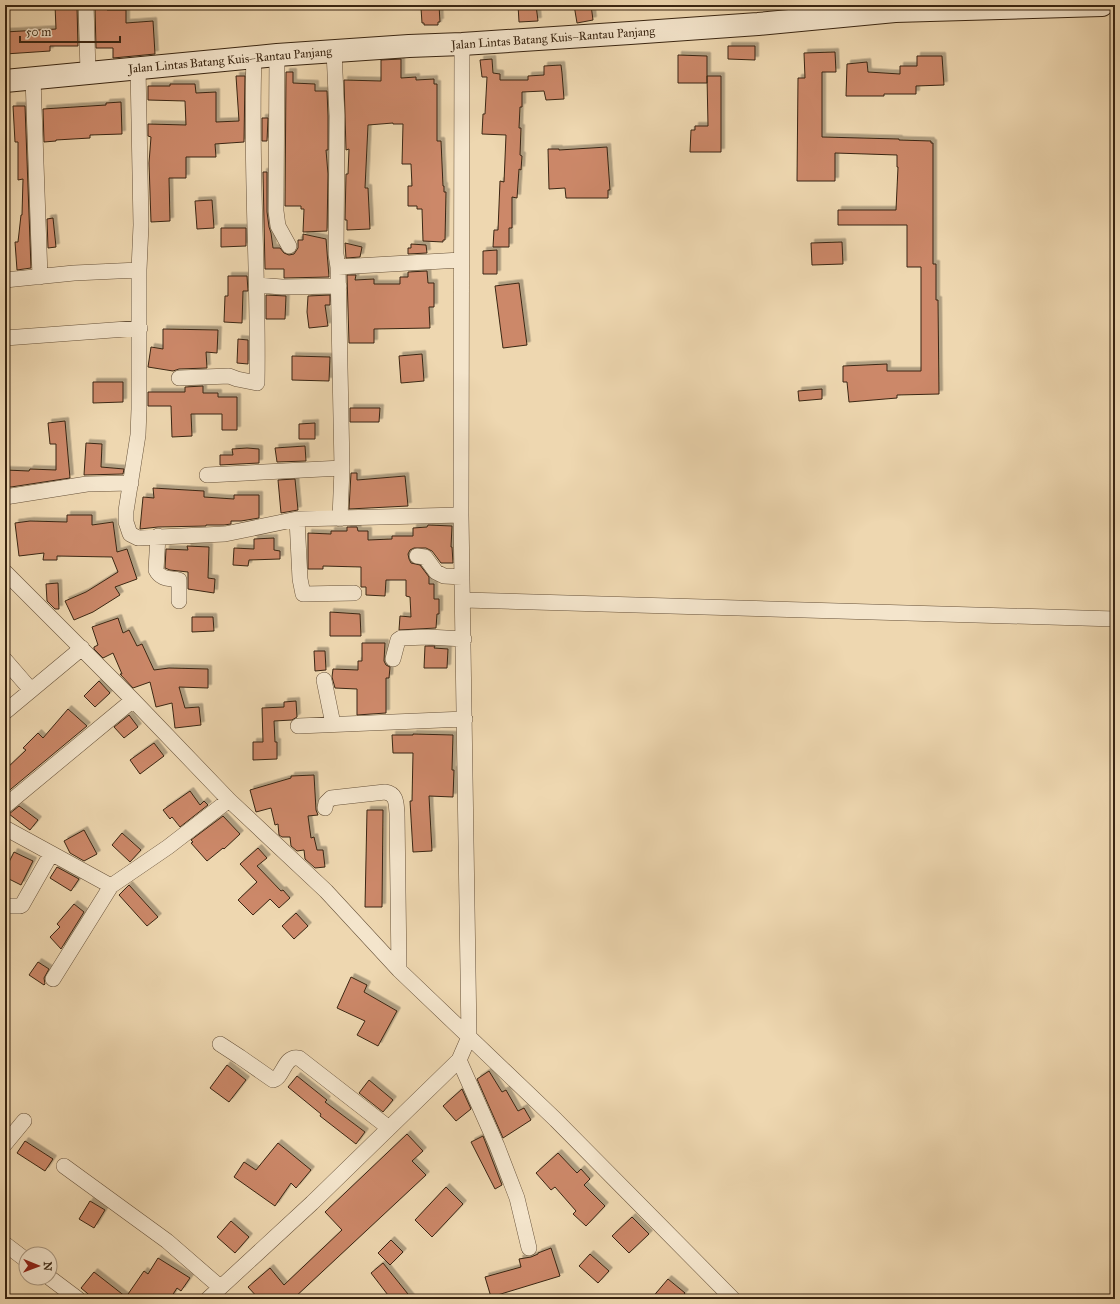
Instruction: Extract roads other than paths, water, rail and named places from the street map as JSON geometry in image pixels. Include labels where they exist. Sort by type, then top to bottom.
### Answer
[{"type":"main road","name":"Jalan Lintas Batang Kuis–Rantau Panjang","points":[[5,81],[138,67],[277,55],[734,25],[812,12],[909,8],[1102,5]]},
{"type":"street","points":[[86,5],[88,72]]},
{"type":"street","points":[[208,1299],[312,1203],[459,1060],[469,1037],[461,515],[462,44]]},
{"type":"street","points":[[334,51],[336,116],[336,254],[339,286],[342,468],[340,519]]},
{"type":"street","points":[[277,55],[276,211],[278,226],[289,246]]},
{"type":"street","points":[[179,378],[228,376],[257,383],[257,285],[252,109],[254,57]]},
{"type":"street","points":[[138,67],[141,225],[139,270],[140,328],[138,435],[126,511],[126,522],[130,534],[138,538],[225,534],[297,519],[461,515]]},
{"type":"street","points":[[33,78],[40,277]]},
{"type":"street","points":[[338,267],[461,260]]},
{"type":"street","points":[[5,280],[74,273],[139,270]]},
{"type":"street","points":[[257,285],[282,287],[339,286]]},
{"type":"street","points":[[5,338],[140,328]]},
{"type":"street","points":[[208,475],[342,468]]},
{"type":"street","points":[[5,498],[87,484],[131,483]]},
{"type":"street","points":[[297,519],[300,579],[303,594],[354,593]]},
{"type":"street","points":[[158,536],[156,570],[158,574],[165,578],[179,580],[179,601]]},
{"type":"street","points":[[417,556],[425,557],[436,572],[444,576],[462,577]]},
{"type":"street","points":[[5,572],[82,648],[229,800],[326,891],[399,970],[556,1120],[733,1299]]},
{"type":"street","points":[[463,600],[1115,619]]},
{"type":"street","points":[[393,658],[398,640],[401,638],[464,639]]},
{"type":"street","points":[[5,712],[82,648]]},
{"type":"street","points":[[5,660],[31,690]]},
{"type":"street","points":[[324,680],[333,724]]},
{"type":"street","points":[[5,806],[133,700]]},
{"type":"street","points":[[298,726],[465,719]]},
{"type":"street","points":[[325,808],[326,803],[331,798],[385,792],[391,793],[395,798],[397,812],[399,970]]},
{"type":"street","points":[[53,979],[112,886],[168,847],[229,800]]},
{"type":"street","points":[[5,828],[112,886]]},
{"type":"street","points":[[5,906],[22,905],[51,854]]},
{"type":"street","points":[[220,1044],[273,1080],[277,1078],[290,1059],[296,1057],[299,1058],[389,1128]]},
{"type":"street","points":[[459,1060],[497,1146],[517,1198],[530,1248]]},
{"type":"street","points":[[5,1144],[24,1121]]},
{"type":"street","points":[[64,1166],[167,1241],[220,1288]]},
{"type":"street","points":[[5,1244],[18,1254]]},
{"type":"street","points":[[58,1284],[78,1299]]}]
